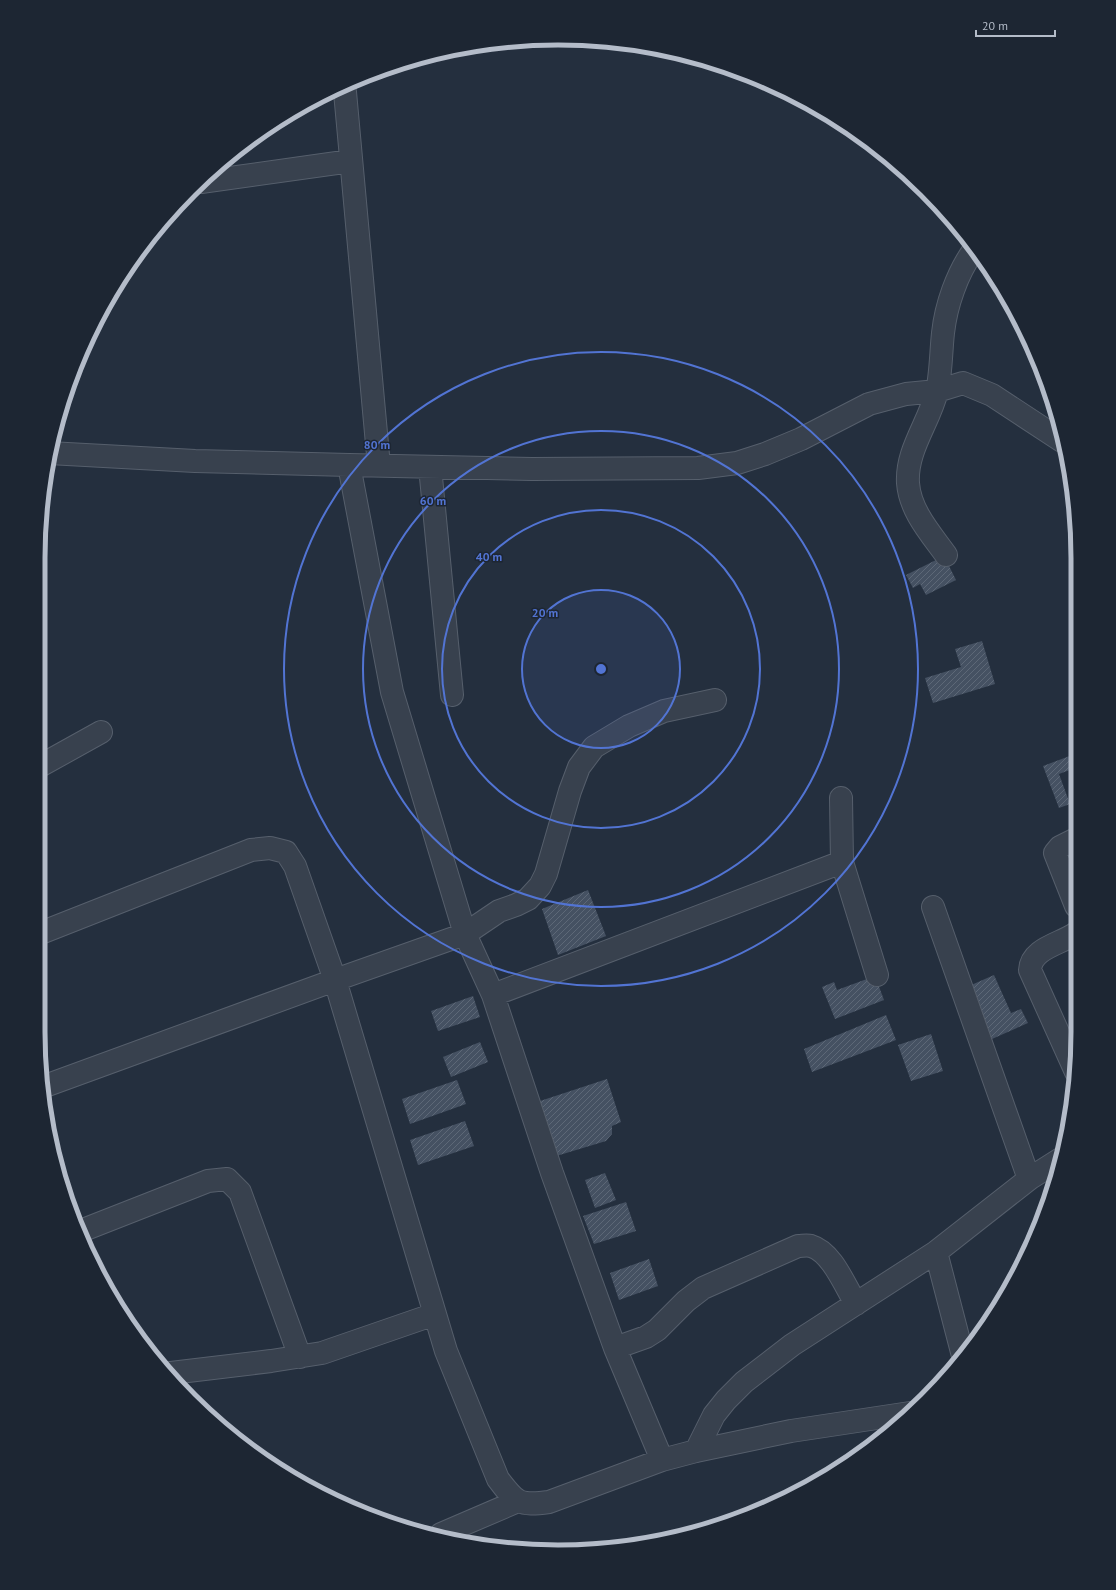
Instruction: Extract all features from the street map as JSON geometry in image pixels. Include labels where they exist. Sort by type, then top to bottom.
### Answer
[{"type":"street","points":[[345,92],[380,466]]},
{"type":"street","points":[[211,181],[351,161]]},
{"type":"street","points":[[946,555],[913,507],[908,484],[909,462],[937,391],[943,331],[952,292],[965,262],[971,254]]},
{"type":"street","points":[[56,453],[195,461],[349,466],[532,469],[698,468],[737,464],[801,439],[869,404],[906,394],[937,391],[963,383],[992,395],[1057,437]]},
{"type":"street","points":[[349,466],[392,692],[465,934],[493,995],[552,1173],[615,1348],[662,1460]]},
{"type":"street","points":[[430,467],[452,695]]},
{"type":"street","points":[[48,1085],[465,934],[499,911],[528,899],[540,886],[546,874],[570,791],[579,767],[594,747],[629,726],[664,711],[715,700]]},
{"type":"street","points":[[45,763],[101,732]]},
{"type":"street","points":[[841,798],[842,862],[877,975]]},
{"type":"street","points":[[1071,842],[1060,847],[1055,853],[1071,893]]},
{"type":"street","points":[[45,931],[251,850],[270,848],[286,852],[295,866],[335,980],[446,1352],[498,1479],[508,1493],[518,1501],[530,1504],[549,1502],[662,1460],[696,1452],[791,1431],[900,1415]]},
{"type":"street","points":[[493,995],[842,862]]},
{"type":"street","points":[[933,907],[1029,1179]]},
{"type":"street","points":[[1070,1059],[1030,970],[1030,964],[1036,956],[1071,936]]},
{"type":"street","points":[[696,1452],[714,1415],[726,1400],[744,1382],[792,1345],[936,1252],[1029,1179],[1054,1163]]},
{"type":"street","points":[[85,1229],[208,1181],[227,1179],[240,1192],[300,1357]]},
{"type":"street","points":[[615,1348],[646,1337],[657,1330],[686,1301],[703,1288],[798,1246],[817,1248],[825,1254],[856,1304]]},
{"type":"street","points":[[936,1252],[961,1349]]},
{"type":"street","points":[[174,1373],[271,1361],[322,1353],[435,1314]]},
{"type":"street","points":[[445,1532],[518,1501]]},
{"type":"building","points":[[944,556],[956,580],[926,595],[920,584],[913,588],[906,575]]},
{"type":"building","points":[[982,641],[995,684],[933,703],[925,678],[961,667],[955,649]]},
{"type":"building","points":[[1071,756],[1071,770],[1059,774],[1070,804],[1059,808],[1043,766]]},
{"type":"building","points":[[588,890],[606,936],[558,955],[542,909]]},
{"type":"building","points":[[994,975],[1011,1013],[1021,1009],[1028,1023],[992,1039],[969,986]]},
{"type":"building","points":[[875,976],[884,1000],[835,1019],[822,987],[834,982],[837,990]]},
{"type":"building","points":[[473,996],[480,1017],[438,1031],[431,1011]]},
{"type":"building","points":[[886,1015],[896,1040],[812,1072],[804,1049]]},
{"type":"building","points":[[931,1034],[943,1071],[911,1081],[898,1045]]},
{"type":"building","points":[[480,1042],[488,1062],[451,1077],[443,1057]]},
{"type":"building","points":[[607,1079],[621,1122],[612,1126],[612,1134],[606,1141],[553,1157],[537,1102]]},
{"type":"building","points":[[457,1080],[466,1104],[410,1124],[402,1099]]},
{"type":"building","points":[[465,1121],[474,1146],[418,1165],[410,1140]]},
{"type":"building","points":[[605,1173],[616,1200],[595,1208],[585,1180]]},
{"type":"building","points":[[626,1202],[636,1231],[594,1244],[583,1216]]},
{"type":"building","points":[[649,1259],[658,1286],[619,1300],[610,1273]]}]
